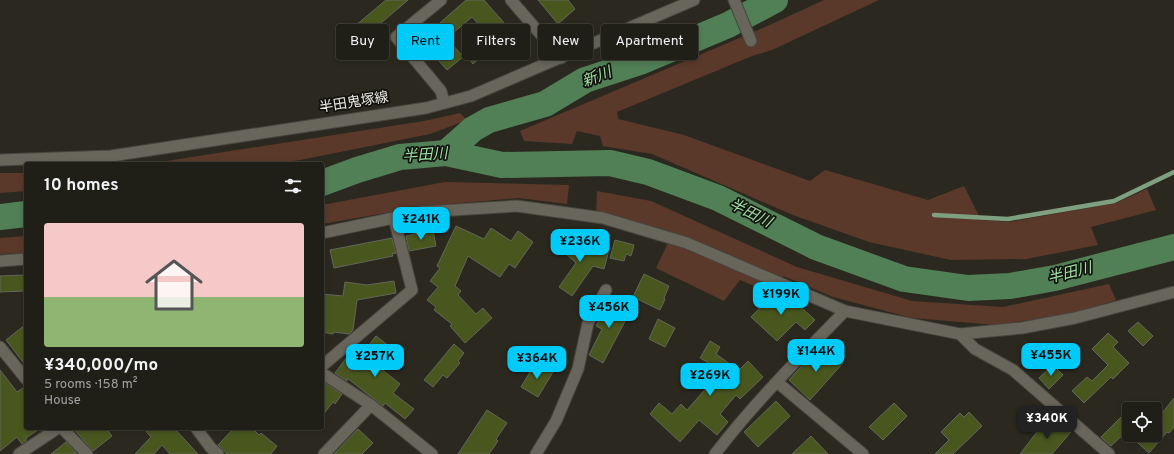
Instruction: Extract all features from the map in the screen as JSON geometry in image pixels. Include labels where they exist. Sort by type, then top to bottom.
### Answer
[{"type":"street","points":[[441,0],[396,37],[441,91],[444,103]]},
{"type":"street","points":[[512,0],[538,31]]},
{"type":"street","name":"半田鬼塚線","points":[[593,44],[694,0]]},
{"type":"street","points":[[734,0],[752,41]]},
{"type":"street","name":"半田鬼塚線","points":[[0,160],[111,156],[426,108],[470,96],[555,60]]},
{"type":"street","points":[[324,233],[422,212],[517,206],[603,218],[687,243],[844,310],[960,334],[1022,328],[1075,318],[1174,292]]},
{"type":"street","points":[[324,364],[412,290],[394,218]]},
{"type":"street","points":[[0,261],[24,259]]},
{"type":"street","points":[[536,454],[559,415],[578,369],[588,323],[606,290]]},
{"type":"street","points":[[715,454],[730,434],[844,310]]},
{"type":"street","points":[[960,334],[975,349],[1012,370],[1109,454]]},
{"type":"street","points":[[0,347],[24,377]]},
{"type":"street","points":[[324,374],[371,405],[432,454]]},
{"type":"street","points":[[777,382],[863,454]]},
{"type":"street","points":[[324,454],[371,405]]},
{"type":"street","points":[[19,454],[55,430]]},
{"type":"street","points":[[64,430],[86,454]]},
{"type":"street","points":[[198,430],[211,448],[218,454]]},
{"type":"shaded area","points":[[824,0],[879,0],[772,50],[752,56],[617,112],[618,119],[684,135],[810,181],[825,170],[928,200],[964,186],[981,220],[1009,222],[1116,203],[1147,189],[1156,210],[1091,227],[1098,245],[1026,259],[951,260],[869,242],[793,215],[652,154],[603,146],[600,136],[577,131],[572,144],[524,141],[520,131],[688,60],[698,60],[698,56]]},
{"type":"shaded area","points":[[460,113],[467,120],[430,134],[286,162],[160,162],[424,121]]},
{"type":"shaded area","points":[[0,173],[24,173],[24,191],[0,193]]},
{"type":"shaded area","points":[[445,182],[569,185],[567,204],[519,198],[426,206],[324,224],[324,205]]},
{"type":"shaded area","points":[[597,191],[651,201],[797,267],[912,301],[1003,307],[1109,284],[1116,300],[1064,316],[996,325],[912,318],[833,297],[783,276],[779,285],[763,290],[740,280],[724,301],[656,268],[668,243],[596,213]]},
{"type":"shaded area","points":[[24,236],[24,253],[0,254],[0,238]]},
{"type":"building","points":[[386,0],[408,0],[380,24],[357,24]]},
{"type":"building","points":[[466,0],[484,0],[505,24],[478,24],[472,17],[454,32],[454,24],[439,24]]},
{"type":"building","points":[[538,0],[568,0],[575,9],[558,24]]},
{"type":"building","points":[[454,46],[462,58],[447,70],[438,60],[454,60]]},
{"type":"building","points":[[470,60],[478,60],[473,64]]},
{"type":"building","points":[[456,226],[484,239],[491,228],[511,241],[518,231],[533,242],[515,268],[509,264],[500,277],[468,256],[455,286],[461,291],[458,295],[476,314],[483,308],[492,318],[465,343],[450,326],[452,324],[434,310],[436,307],[427,300],[438,287],[430,281],[440,268],[437,266]]},
{"type":"building","points":[[433,230],[436,246],[409,251],[406,236]]},
{"type":"building","points":[[562,234],[584,254],[587,244],[609,250],[604,269],[593,266],[572,296],[559,287],[576,263],[554,243]]},
{"type":"building","points":[[392,238],[396,253],[392,254],[393,256],[334,268],[330,250]]},
{"type":"building","points":[[615,240],[634,245],[631,256],[626,254],[624,261],[610,258]]},
{"type":"building","points":[[644,274],[669,286],[660,310],[633,297]]},
{"type":"building","points":[[24,275],[24,291],[0,292],[0,276]]},
{"type":"building","points":[[394,281],[396,293],[357,300],[353,330],[349,334],[324,332],[324,294],[343,296],[345,282],[367,285]]},
{"type":"building","points":[[777,290],[791,304],[793,302],[802,308],[815,320],[805,330],[796,322],[777,341],[751,317]]},
{"type":"building","points":[[610,299],[631,310],[603,363],[589,355],[602,329],[596,326]]},
{"type":"building","points":[[658,319],[675,328],[665,347],[649,339]]},
{"type":"building","points":[[1138,322],[1153,336],[1143,346],[1128,331]]},
{"type":"building","points":[[24,326],[24,363],[6,340]]},
{"type":"building","points":[[1108,333],[1118,342],[1113,347],[1129,363],[1113,379],[1111,377],[1084,403],[1072,391],[1087,377],[1092,381],[1108,365],[1092,349]]},
{"type":"building","points":[[376,336],[389,346],[375,364],[400,384],[393,393],[414,409],[405,419],[385,403],[383,406],[347,378],[347,381],[335,373],[350,353],[348,372]]},
{"type":"building","points":[[710,341],[720,347],[716,354],[734,367],[735,366],[739,370],[748,361],[763,377],[740,399],[736,395],[720,414],[728,422],[717,435],[699,420],[680,442],[650,414],[659,403],[672,414],[681,404],[687,410],[717,376],[712,372],[716,367],[700,358]]},
{"type":"building","points":[[454,344],[464,353],[458,361],[460,363],[447,378],[443,375],[433,387],[424,380]]},
{"type":"building","points":[[825,346],[843,363],[810,400],[789,380],[807,360],[810,363]]},
{"type":"building","points":[[536,362],[553,372],[538,397],[521,387]]},
{"type":"building","points":[[1053,365],[1063,375],[1049,389],[1039,378]]},
{"type":"building","points":[[0,370],[17,392],[24,387],[24,430],[38,430],[26,438],[26,441],[22,444],[17,437],[0,451]]},
{"type":"building","points":[[324,382],[342,394],[335,404],[333,402],[324,413]]},
{"type":"building","points":[[1174,398],[1174,427],[1162,438],[1162,413]]},
{"type":"building","points":[[776,401],[790,416],[758,447],[744,432]]},
{"type":"building","points":[[894,403],[907,416],[883,440],[869,427]]},
{"type":"building","points":[[487,410],[507,423],[496,439],[498,441],[489,454],[458,454]]},
{"type":"building","points":[[969,412],[982,426],[953,454],[935,454],[949,440],[941,432],[960,413],[964,417]]},
{"type":"building","points":[[1122,416],[1122,436],[1111,446],[1101,437]]},
{"type":"building","points":[[1057,421],[1071,432],[1052,454],[1020,454],[1043,424],[1049,430]]},
{"type":"building","points":[[358,429],[373,443],[362,454],[334,454]]},
{"type":"building","points":[[75,430],[108,430],[112,436],[93,451]]},
{"type":"building","points":[[145,430],[176,430],[198,454],[170,454],[162,445],[154,454],[135,454],[151,437]]},
{"type":"building","points":[[232,430],[254,430],[259,435],[261,433],[277,446],[271,454],[227,454],[218,445]]},
{"type":"building","points":[[811,436],[828,454],[792,454]]},
{"type":"building","points":[[66,442],[77,454],[51,454]]},
{"type":"building","points":[[1137,442],[1158,442],[1149,453]]},
{"type":"waterway","name":"新川","points":[[446,153],[473,129],[489,120],[545,104],[585,80],[640,62],[728,25],[775,0]]},
{"type":"waterway","name":"半田川","points":[[324,182],[357,170],[400,157],[446,153],[502,165],[610,163],[648,172],[718,198],[816,247],[904,279],[968,288],[1010,286],[1055,278],[1174,247]]},
{"type":"waterway","points":[[934,215],[1008,219],[1114,201],[1174,172]]},
{"type":"waterway","name":"半田川","points":[[0,217],[24,214]]}]
